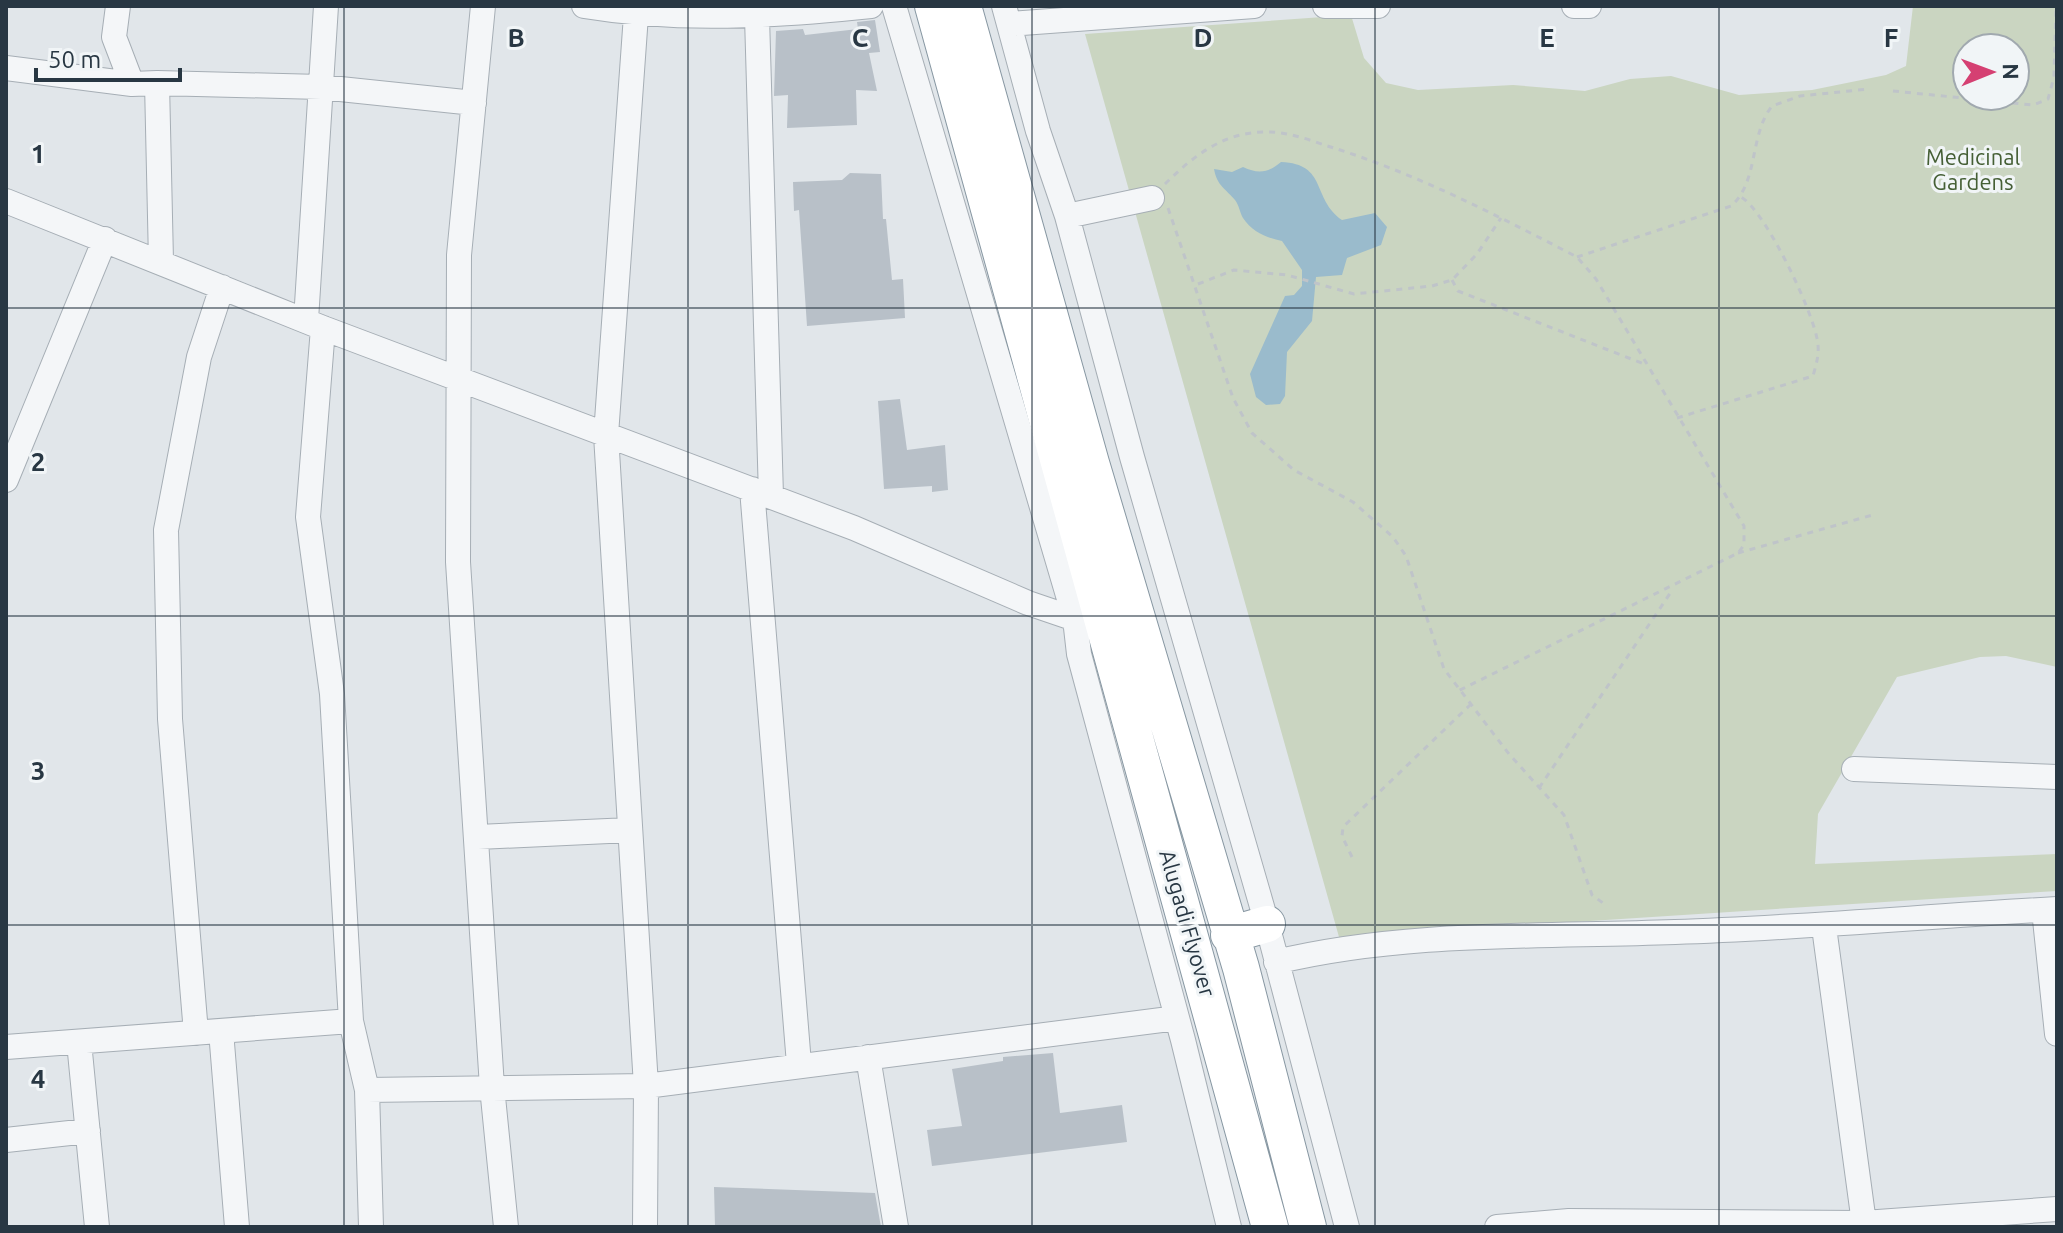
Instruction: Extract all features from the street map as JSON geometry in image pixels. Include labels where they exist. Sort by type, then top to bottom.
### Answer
[{"type":"highway","name":"Alugadi Flyover","points":[[933,6],[1089,619],[1115,660],[1270,1227]]},
{"type":"highway","name":"Alugadi Flyover","points":[[963,6],[1263,1054],[1308,1227]]},
{"type":"highway","points":[[1229,935],[1267,924]]},
{"type":"street","points":[[118,6],[114,37],[132,84]]},
{"type":"street","points":[[326,6],[308,517],[332,694],[351,1021],[367,1090],[371,1227]]},
{"type":"street","points":[[483,6],[459,255],[458,562],[492,1087],[506,1227]]},
{"type":"street","points":[[584,6],[636,15],[757,17],[871,6]]},
{"type":"street","points":[[894,6],[1089,619],[1079,654],[1177,1018],[1229,1227]]},
{"type":"street","points":[[1254,6],[1006,15],[1038,131],[1067,216],[1132,457],[1267,924],[1347,1227]]},
{"type":"street","points":[[1325,6],[1378,6]]},
{"type":"street","points":[[1574,6],[1589,6]]},
{"type":"street","points":[[636,15],[606,435],[646,1086],[645,1227]]},
{"type":"street","points":[[757,17],[762,493],[799,1064]]},
{"type":"street","points":[[6,68],[132,84],[321,87],[474,103]]},
{"type":"street","points":[[157,83],[161,261]]},
{"type":"street","points":[[1067,216],[1152,198]]},
{"type":"street","points":[[6,201],[458,380],[1089,619]]},
{"type":"street","points":[[6,480],[105,239]]},
{"type":"street","points":[[196,1033],[170,719],[166,530],[199,357],[222,287]]},
{"type":"street","points":[[1854,769],[2057,777]]},
{"type":"street","points":[[478,837],[630,830]]},
{"type":"street","points":[[1276,962],[1330,949],[1415,941],[1824,927],[2051,910],[2057,1034]]},
{"type":"street","points":[[1824,927],[1864,1223]]},
{"type":"street","points":[[367,1090],[646,1086],[1177,1018]]},
{"type":"street","points":[[6,1047],[351,1021]]},
{"type":"street","points":[[221,1031],[237,1227]]},
{"type":"street","points":[[79,1042],[97,1227]]},
{"type":"street","points":[[868,1057],[896,1227]]},
{"type":"street","points":[[6,1140],[88,1131]]},
{"type":"street","points":[[1497,1227],[1569,1221],[1864,1223],[2057,1209]]},
{"type":"path","points":[[1893,91],[2033,105],[2048,99],[2054,77],[2056,6]]},
{"type":"path","points":[[1577,257],[1731,206],[1741,197],[1757,140],[1772,106],[1800,96],[1869,89]]},
{"type":"path","points":[[1603,903],[1592,895],[1564,815],[1458,691],[1444,669],[1406,556],[1393,537],[1353,502],[1294,470],[1252,433],[1233,398],[1172,212],[1164,203],[1152,198],[1198,153],[1229,139],[1265,132],[1286,134],[1390,166],[1577,257],[1596,279],[1744,526],[1744,545],[1738,553]]},
{"type":"path","points":[[1677,418],[1813,376],[1818,357],[1813,323],[1764,223],[1751,202],[1741,197]]},
{"type":"path","points":[[1196,284],[1234,270],[1302,280],[1354,294],[1401,291],[1452,280],[1477,254],[1501,218]]},
{"type":"path","points":[[1452,280],[1458,291],[1647,365]]},
{"type":"path","points":[[1458,691],[1738,553],[1876,514]]},
{"type":"path","points":[[1539,788],[1675,586]]},
{"type":"path","points":[[1352,857],[1342,836],[1343,827],[1470,705]]},
{"type":"green space","name":"Medicinal Gardens","points":[[1913,6],[2057,6],[2057,667],[2006,656],[1980,657],[1897,677],[1818,814],[1815,864],[2057,854],[2057,891],[1339,937],[1085,34],[1351,15],[1364,58],[1386,83],[1418,90],[1513,85],[1585,91],[1630,79],[1671,76],[1739,95],[1812,90],[1886,75],[1906,66]]},
{"type":"water","points":[[1281,162],[1296,164],[1313,175],[1326,202],[1342,220],[1375,213],[1387,227],[1381,245],[1347,258],[1342,275],[1316,277],[1312,321],[1287,352],[1285,396],[1280,404],[1266,405],[1256,397],[1250,374],[1285,296],[1294,295],[1302,286],[1302,270],[1282,241],[1260,234],[1247,223],[1214,169],[1232,172],[1243,167],[1263,171]]},
{"type":"building","points":[[875,20],[880,52],[869,53],[877,91],[856,90],[857,125],[787,128],[788,95],[774,96],[776,31],[803,29],[805,35],[858,29],[857,22]]},
{"type":"building","points":[[850,173],[881,174],[883,219],[886,219],[892,280],[903,279],[905,318],[807,326],[799,210],[794,211],[793,182],[842,180]]},
{"type":"building","points":[[900,399],[907,450],[945,445],[948,490],[932,492],[932,486],[884,489],[878,401]]},
{"type":"building","points":[[1053,1053],[1060,1113],[1122,1105],[1127,1142],[932,1166],[927,1130],[962,1126],[952,1069],[1003,1061],[1003,1057]]},
{"type":"building","points":[[714,1187],[875,1193],[881,1227],[715,1227]]}]
